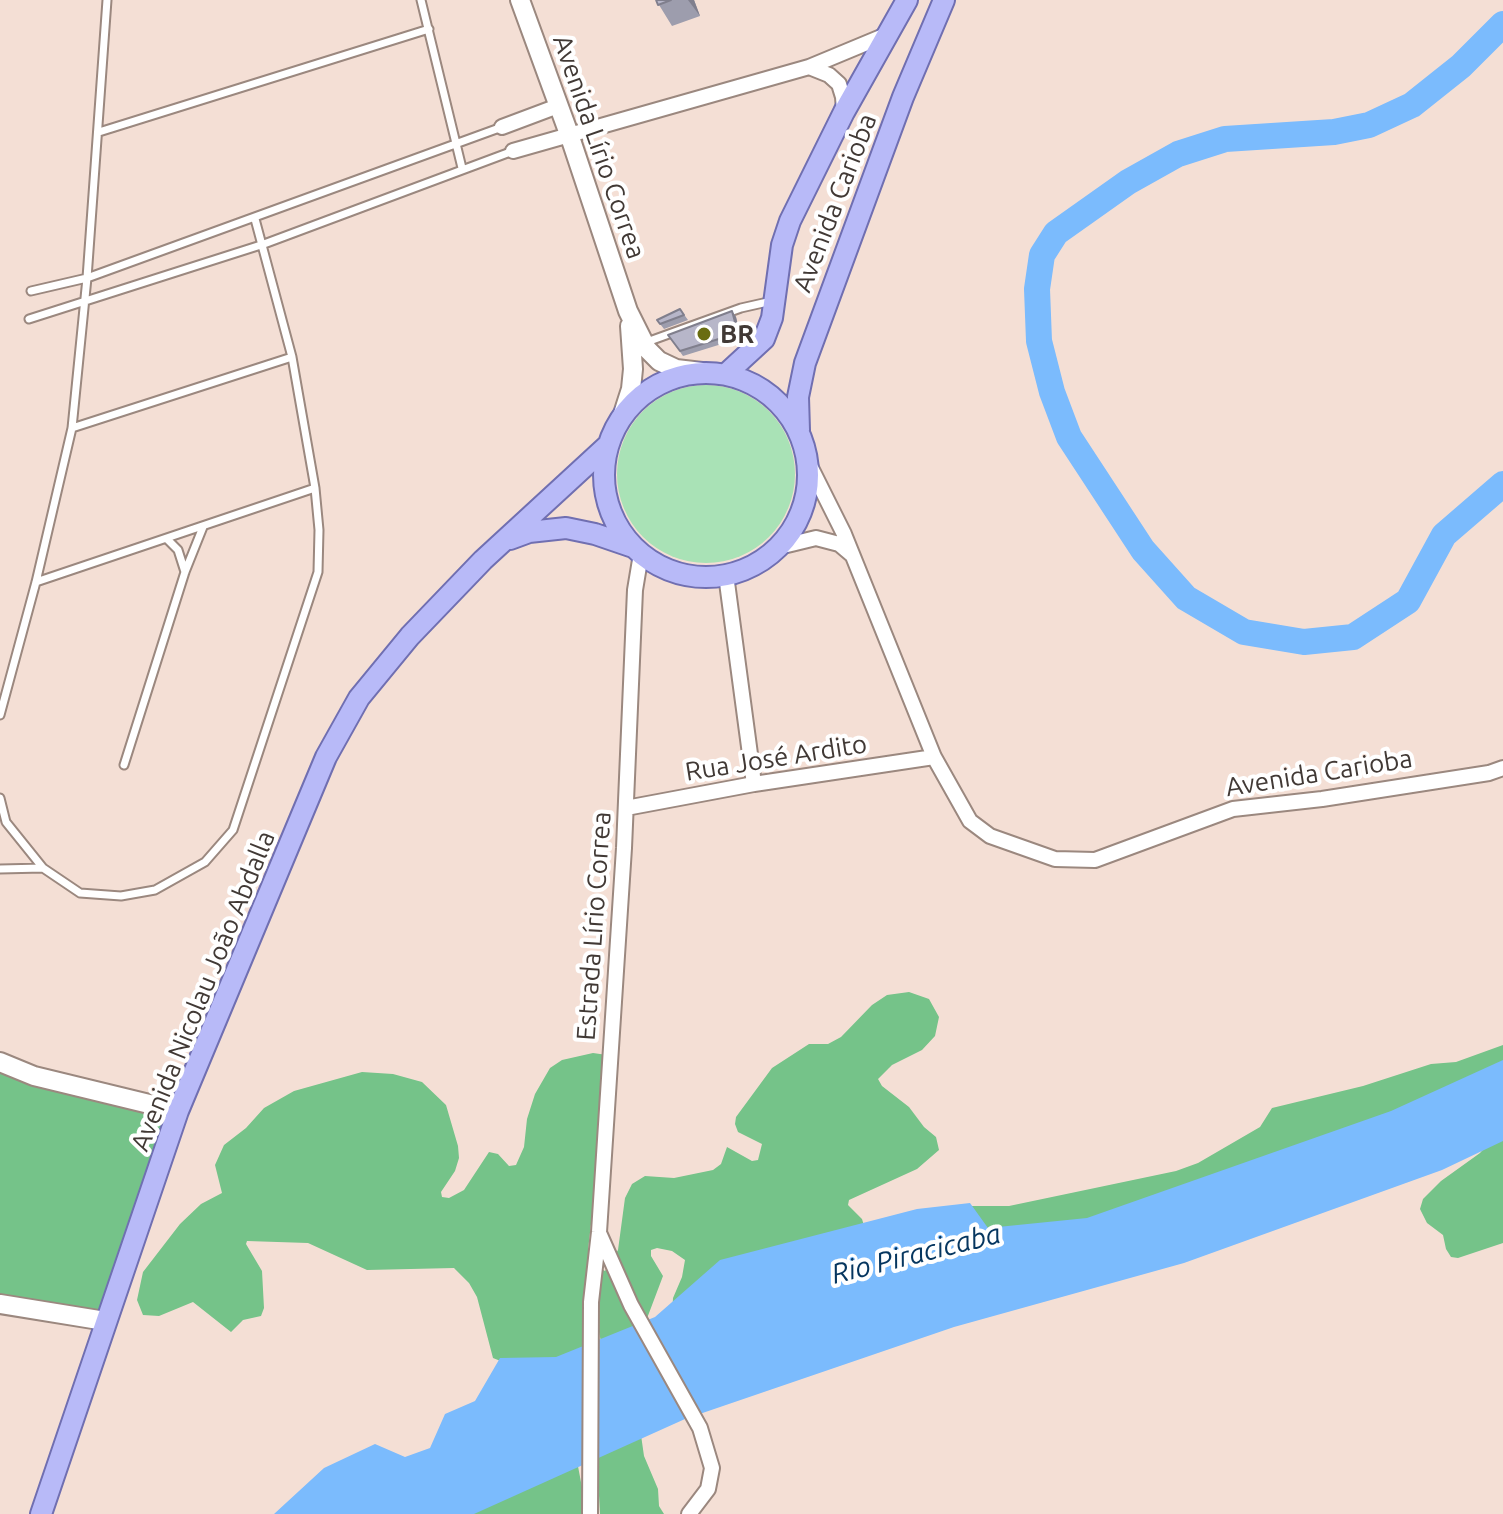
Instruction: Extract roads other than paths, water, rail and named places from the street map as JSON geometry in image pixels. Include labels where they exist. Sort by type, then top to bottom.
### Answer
[{"type":"main road","name":"Avenida Lírio Correa","points":[[520,0],[628,311],[644,343],[659,361],[676,369],[702,372]]},
{"type":"main road","name":"Avenida Carioba","points":[[726,374],[764,339],[772,318],[782,245],[790,221],[844,112],[907,0]]},
{"type":"main road","name":"Avenida Carioba","points":[[799,430],[798,397],[809,350],[903,97],[944,0]]},
{"type":"main road","name":"Avenida Lírio Correa","points":[[622,417],[631,389],[633,369],[628,311]]},
{"type":"main road","points":[[702,372],[726,374],[756,385],[781,404],[799,430],[809,464],[807,494],[797,523],[779,547],[755,565],[726,575],[704,577],[681,574],[660,566],[637,550],[617,525],[606,499],[604,472],[608,445],[622,417],[643,394],[671,379],[702,372]]},
{"type":"main road","name":"Avenida Nicolau João Abdalla","points":[[41,1514],[178,1111],[326,757],[359,698],[410,636],[483,560],[608,445]]},
{"type":"main road","name":"Avenida Nicolau João Abdalla","points":[[506,540],[529,532],[566,528],[595,534],[637,550]]},
{"type":"main road","points":[[0,1062],[34,1076],[178,1111]]},
{"type":"main road","points":[[0,1304],[105,1321]]},
{"type":"street","points":[[513,151],[809,67],[886,35]]},
{"type":"street","points":[[809,67],[829,75],[839,84],[844,112]]},
{"type":"street","points":[[502,127],[558,106]]},
{"type":"street","name":"Avenida Carioba","points":[[809,464],[852,555],[934,757],[970,821],[990,836],[1055,859],[1095,860],[1233,809],[1322,799],[1489,773],[1503,768]]},
{"type":"street","points":[[779,547],[804,539],[829,540],[852,555]]},
{"type":"street","name":"Estrada Lírio Correa","points":[[590,1514],[591,1302],[599,1232],[626,808],[637,550]]},
{"type":"street","points":[[726,575],[754,784]]},
{"type":"street","name":"Rua José Ardito","points":[[626,808],[754,784],[934,757]]},
{"type":"street","points":[[599,1232],[631,1305],[700,1428],[712,1468],[708,1489],[689,1514]]},
{"type":"lane","points":[[0,715],[36,582],[72,428],[99,132],[107,0]]},
{"type":"lane","points":[[421,0],[462,168]]},
{"type":"lane","points":[[99,132],[429,29]]},
{"type":"lane","points":[[31,291],[87,278],[502,127]]},
{"type":"lane","points":[[29,319],[264,244],[513,151]]},
{"type":"lane","points":[[0,798],[6,822],[43,868],[80,893],[121,896],[155,890],[205,862],[233,830],[318,572],[319,530],[315,488],[292,357],[255,219]]},
{"type":"lane","points":[[644,343],[728,312],[774,300]]},
{"type":"lane","points":[[72,428],[292,357]]},
{"type":"lane","points":[[36,582],[315,488]]},
{"type":"lane","points":[[124,765],[185,572],[203,527]]},
{"type":"lane","points":[[167,539],[178,550],[185,572]]},
{"type":"lane","points":[[0,869],[43,868]]},
{"type":"water","name":"Rio Piracicaba","points":[[1503,1060],[1503,1141],[1442,1170],[1184,1263],[954,1327],[685,1419],[474,1514],[274,1514],[324,1468],[375,1444],[405,1457],[430,1448],[445,1414],[475,1401],[500,1358],[556,1357],[655,1317],[720,1260],[917,1209],[970,1203],[988,1228],[1087,1218],[1391,1111]]},
{"type":"waterway","points":[[1503,24],[1461,66],[1412,105],[1369,125],[1334,132],[1225,139],[1178,154],[1128,182],[1056,233],[1042,255],[1037,289],[1039,341],[1052,392],[1069,437],[1143,550],[1186,598],[1244,632],[1304,642],[1353,637],[1408,601],[1444,535],[1503,484]]},
{"type":"place","name":"BR","points":[[704,334]]}]
